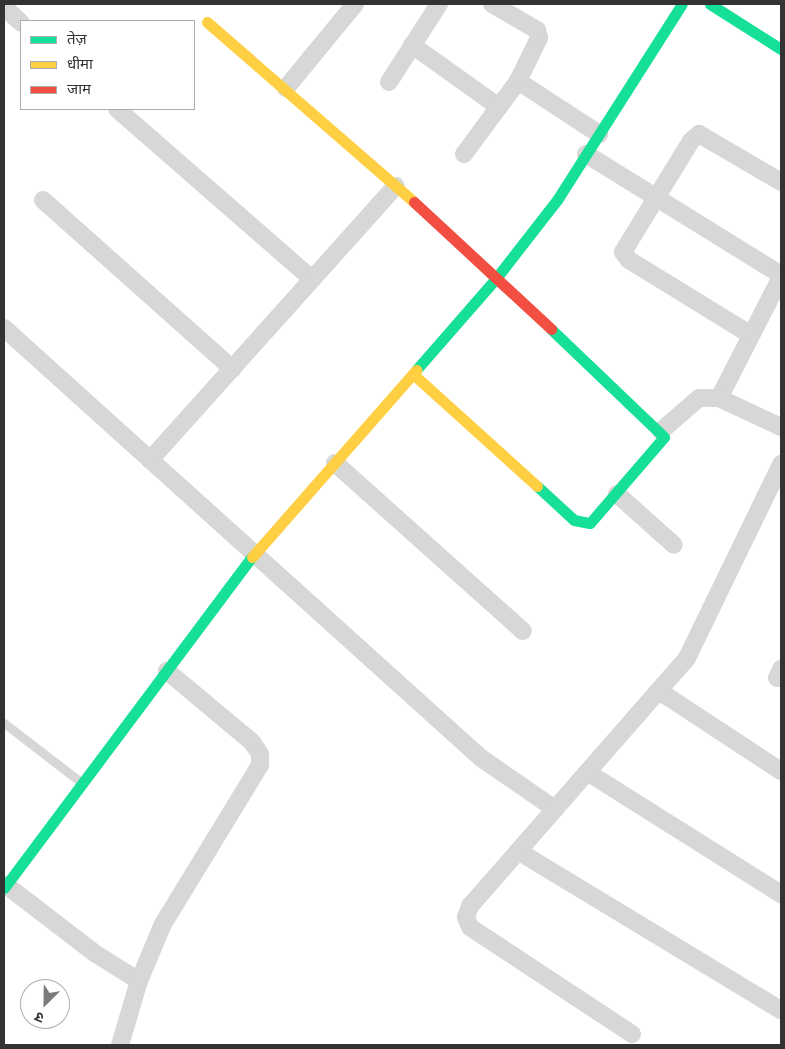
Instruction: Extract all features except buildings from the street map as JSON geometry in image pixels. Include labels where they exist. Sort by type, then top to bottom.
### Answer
[{"type":"street","points":[[286,88],[355,4]]},
{"type":"street","points":[[389,82],[439,4]]},
{"type":"street","points":[[464,154],[518,82],[539,38],[537,30],[492,4]]},
{"type":"street","points":[[139,981],[96,954],[5,886],[255,554],[497,277],[557,200],[682,4]]},
{"type":"street","points":[[710,4],[781,48]]},
{"type":"street","points":[[4,7],[20,22]]},
{"type":"street","points":[[207,22],[286,88],[497,277],[661,431],[664,437],[661,443],[590,523],[574,520],[413,374]]},
{"type":"street","points":[[412,46],[499,107]]},
{"type":"street","points":[[518,82],[599,134]]},
{"type":"street","points":[[118,110],[312,279]]},
{"type":"street","points":[[751,334],[625,256],[625,247],[691,141],[700,134],[781,182]]},
{"type":"street","points":[[586,154],[781,276],[719,398]]},
{"type":"street","points":[[150,460],[396,186]]},
{"type":"street","points":[[43,200],[232,369]]},
{"type":"street","points":[[4,328],[481,758],[555,809]]},
{"type":"street","points":[[661,431],[699,398],[719,398],[781,427]]},
{"type":"street","points":[[335,462],[523,631]]},
{"type":"street","points":[[632,1034],[470,927],[466,918],[470,906],[658,691],[697,642],[781,464]]},
{"type":"street","points":[[617,494],[674,545]]},
{"type":"street","points":[[120,1045],[139,981],[163,924],[260,765],[260,754],[252,742],[167,671]]},
{"type":"street","points":[[658,691],[781,771]]},
{"type":"street","points":[[587,772],[781,894]]},
{"type":"street","points":[[518,851],[780,1006]]},
{"type":"lane","points":[[4,723],[82,783]]},
{"type":"traffic: fast","points":[[416,370],[497,277],[557,200],[682,4]]},
{"type":"traffic: fast","points":[[710,4],[781,49]]},
{"type":"traffic: fast","points":[[537,486],[574,520],[590,523],[664,437],[551,329]]},
{"type":"traffic: fast","points":[[4,888],[252,557]]},
{"type":"traffic: slow","points":[[207,22],[414,202]]},
{"type":"traffic: slow","points":[[252,557],[416,370]]},
{"type":"traffic: slow","points":[[413,374],[537,486]]},
{"type":"traffic: jam","points":[[414,202],[551,329]]}]
